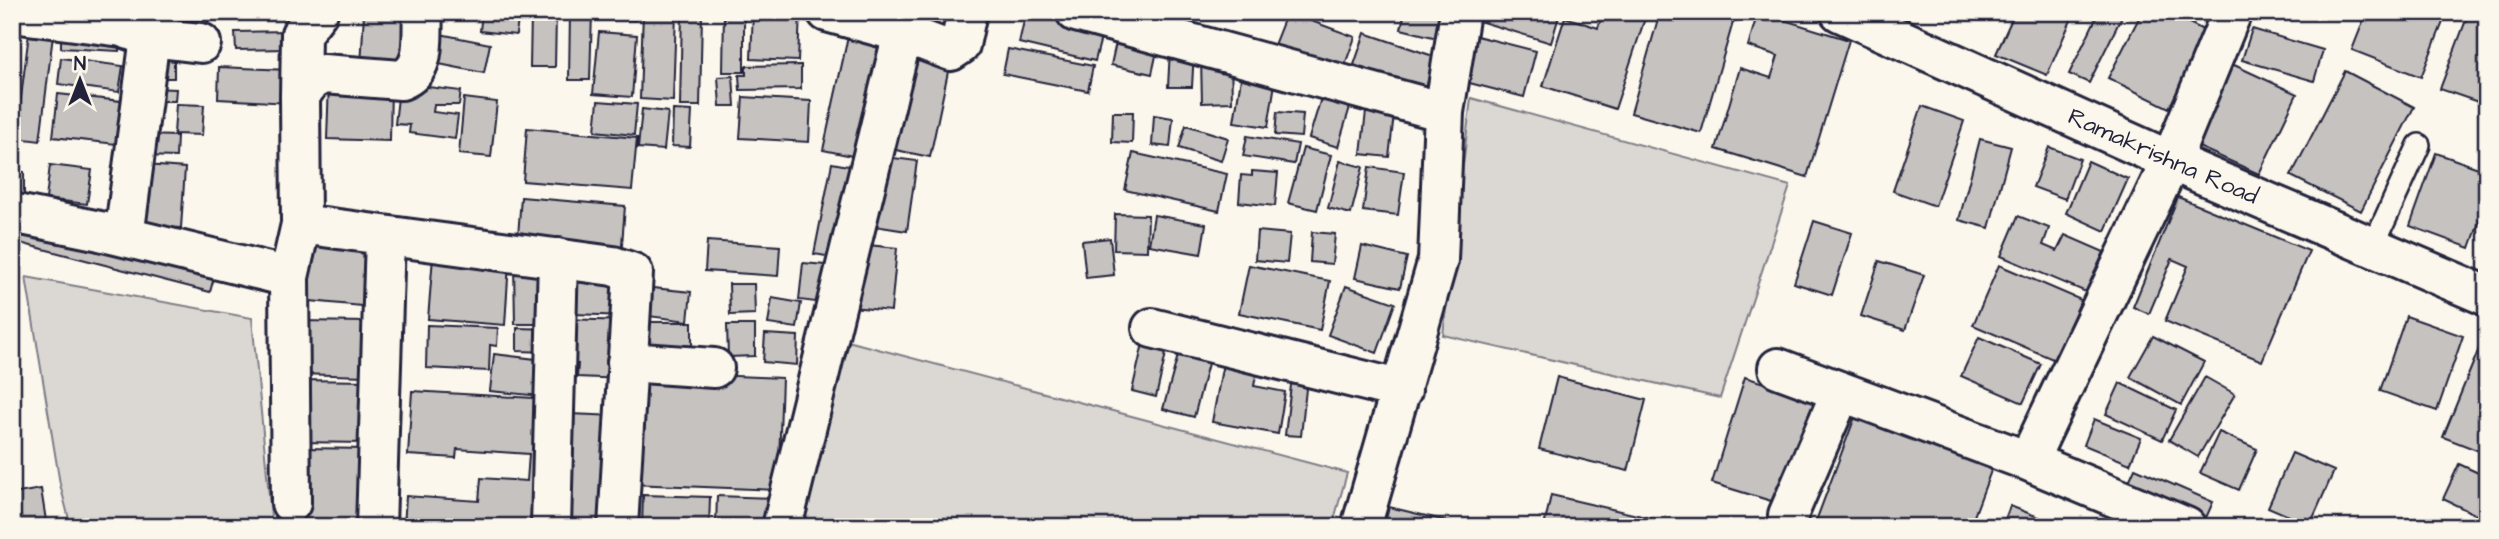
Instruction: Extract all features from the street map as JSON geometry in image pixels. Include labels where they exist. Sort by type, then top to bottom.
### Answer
[{"type":"street","points":[[291,503],[289,277],[301,224],[301,34],[318,12]]},
{"type":"street","points":[[300,96],[310,81],[323,74],[401,80],[413,76],[420,66],[423,12]]},
{"type":"street","points":[[827,12],[903,33],[951,51],[958,49],[967,12]]},
{"type":"street","points":[[1076,12],[1444,112]]},
{"type":"street","points":[[1361,527],[1438,260],[1444,112],[1460,12]]},
{"type":"street","name":"Ramakrishna Road","points":[[1840,12],[2171,160],[2487,296]]},
{"type":"street","points":[[2028,461],[2171,160],[2232,12]]},
{"type":"street","points":[[12,13],[122,27],[150,37],[201,43]]},
{"type":"street","points":[[782,527],[903,33]]},
{"type":"street","points":[[124,237],[150,37]]},
{"type":"street","points":[[12,213],[289,277]]},
{"type":"street","points":[[301,224],[613,266],[633,273],[618,527]]},
{"type":"street","points":[[376,527],[385,237]]},
{"type":"street","points":[[551,527],[558,258]]},
{"type":"street","points":[[1152,328],[1402,390]]},
{"type":"street","points":[[627,362],[714,368]]},
{"type":"street","points":[[1778,368],[2028,461],[2186,527]]},
{"type":"street","points":[[1788,515],[1841,392]]},
{"type":"lane","points":[[2372,248],[2420,145]]},
{"type":"shaded area","points":[[1471,98],[1790,186],[1720,398],[1443,335]]},
{"type":"shaded area","points":[[26,277],[252,318],[272,527],[71,527],[60,484]]},
{"type":"shaded area","points":[[840,339],[1347,473],[1332,527],[800,527]]},
{"type":"building","points":[[156,12],[177,12],[177,29],[156,29]]},
{"type":"building","points":[[364,12],[413,12],[410,70],[361,67]]},
{"type":"building","points":[[482,12],[519,12],[516,35],[480,31]]},
{"type":"building","points":[[570,12],[592,12],[590,80],[569,80]]},
{"type":"building","points":[[599,12],[635,12],[635,20],[599,19]]},
{"type":"building","points":[[643,12],[676,12],[673,101],[640,99]]},
{"type":"building","points":[[724,12],[744,12],[744,72],[723,72]]},
{"type":"building","points":[[753,12],[800,12],[798,61],[751,59]]},
{"type":"building","points":[[1026,12],[1044,12],[1104,26],[1095,61],[1019,43]]},
{"type":"building","points":[[1287,12],[1355,37],[1343,70],[1274,45]]},
{"type":"building","points":[[1405,12],[1450,12],[1445,40],[1401,29]]},
{"type":"building","points":[[1467,12],[1560,13],[1551,43],[1466,17]]},
{"type":"building","points":[[1603,12],[1647,12],[1615,109],[1543,86],[1565,17],[1598,28]]},
{"type":"building","points":[[1660,12],[1736,12],[1701,133],[1631,113]]},
{"type":"building","points":[[1758,12],[1849,40],[1807,177],[1716,149],[1740,68],[1771,78],[1778,56],[1748,46]]},
{"type":"building","points":[[2015,12],[2059,12],[2072,18],[2047,75],[1996,54]]},
{"type":"building","points":[[2099,12],[2124,12],[2089,83],[2069,74]]},
{"type":"building","points":[[2142,12],[2168,12],[2207,32],[2169,108],[2108,78]]},
{"type":"building","points":[[2367,12],[2447,12],[2421,77],[2352,50]]},
{"type":"building","points":[[2469,12],[2487,12],[2487,105],[2440,89]]},
{"type":"building","points":[[682,13],[702,14],[700,106],[680,106]]},
{"type":"building","points":[[531,14],[556,15],[555,67],[530,67]]},
{"type":"building","points":[[191,18],[208,20],[206,35],[189,34]]},
{"type":"building","points":[[30,25],[54,27],[40,141],[16,138]]},
{"type":"building","points":[[61,26],[121,29],[119,51],[61,48]]},
{"type":"building","points":[[2252,29],[2323,50],[2314,81],[2242,60]]},
{"type":"building","points":[[288,31],[288,49],[236,50],[235,32]]},
{"type":"building","points":[[599,32],[637,35],[632,97],[593,94]]},
{"type":"building","points":[[849,32],[894,42],[867,159],[823,150]]},
{"type":"building","points":[[1461,32],[1536,51],[1524,97],[1450,78]]},
{"type":"building","points":[[435,33],[490,44],[484,73],[429,62]]},
{"type":"building","points":[[1118,33],[1159,42],[1152,74],[1111,65]]},
{"type":"building","points":[[1365,33],[1436,57],[1425,90],[1354,65]]},
{"type":"building","points":[[1008,49],[1093,66],[1088,91],[1003,74]]},
{"type":"building","points":[[1170,49],[1194,50],[1192,87],[1168,87]]},
{"type":"building","points":[[155,55],[174,55],[174,78],[155,78]]},
{"type":"building","points":[[900,57],[949,67],[930,157],[881,147]]},
{"type":"building","points":[[61,58],[123,66],[119,92],[58,84]]},
{"type":"building","points":[[1201,58],[1231,58],[1232,102],[1202,103]]},
{"type":"building","points":[[2232,64],[2297,94],[2259,174],[2194,145]]},
{"type":"building","points":[[801,65],[801,89],[740,90],[739,75],[746,75],[746,66]]},
{"type":"building","points":[[1243,66],[1277,71],[1268,127],[1234,122]]},
{"type":"building","points":[[219,67],[290,70],[289,103],[218,99]]},
{"type":"building","points":[[2345,71],[2414,107],[2361,211],[2291,176]]},
{"type":"building","points":[[733,76],[735,106],[720,106],[718,77]]},
{"type":"building","points":[[329,82],[391,83],[390,141],[327,139]]},
{"type":"building","points":[[420,86],[461,91],[459,105],[434,105],[433,112],[458,115],[455,139],[409,133],[410,125],[395,124],[399,89]]},
{"type":"building","points":[[150,88],[176,89],[175,101],[150,101]]},
{"type":"building","points":[[1324,88],[1353,97],[1338,147],[1309,138]]},
{"type":"building","points":[[58,94],[121,101],[116,144],[53,137]]},
{"type":"building","points":[[743,97],[811,101],[809,142],[740,138]]},
{"type":"building","points":[[464,98],[497,102],[491,157],[459,154]]},
{"type":"building","points":[[598,101],[637,104],[634,135],[595,131]]},
{"type":"building","points":[[1367,103],[1395,106],[1389,157],[1361,154]]},
{"type":"building","points":[[176,104],[204,105],[202,135],[174,134]]},
{"type":"building","points":[[1922,106],[1964,121],[1935,206],[1893,191]]},
{"type":"building","points":[[642,109],[668,112],[664,150],[638,148]]},
{"type":"building","points":[[673,110],[692,111],[690,147],[672,146]]},
{"type":"building","points":[[1113,112],[1133,112],[1132,143],[1112,142]]},
{"type":"building","points":[[1277,112],[1303,114],[1301,137],[1275,135]]},
{"type":"building","points":[[1154,115],[1173,118],[1170,147],[1152,145]]},
{"type":"building","points":[[1186,125],[1228,138],[1221,161],[1179,148]]},
{"type":"building","points":[[527,128],[637,138],[632,190],[523,181]]},
{"type":"building","points":[[144,135],[177,136],[176,157],[144,156]]},
{"type":"building","points":[[1247,136],[1298,144],[1294,164],[1243,156]]},
{"type":"building","points":[[1980,139],[2011,147],[1989,228],[1959,220]]},
{"type":"building","points":[[2049,147],[2080,159],[2065,199],[2033,187]]},
{"type":"building","points":[[1303,148],[1331,155],[1317,210],[1288,203]]},
{"type":"building","points":[[1133,153],[1227,174],[1219,211],[1125,190]]},
{"type":"building","points":[[2436,153],[2487,171],[2487,200],[2470,248],[2410,226]]},
{"type":"building","points":[[878,156],[917,161],[907,231],[868,225]]},
{"type":"building","points":[[1340,161],[1363,167],[1351,214],[1328,208]]},
{"type":"building","points":[[2088,161],[2128,179],[2105,231],[2066,213]]},
{"type":"building","points":[[832,163],[854,167],[838,258],[814,254]]},
{"type":"building","points":[[50,165],[92,170],[87,204],[46,199]]},
{"type":"building","points":[[145,165],[185,168],[181,228],[141,226]]},
{"type":"building","points":[[1369,167],[1404,172],[1398,215],[1363,211]]},
{"type":"building","points":[[1252,171],[1278,173],[1275,206],[1239,202],[1241,175],[1252,176]]},
{"type":"building","points":[[12,172],[24,172],[24,197],[12,197]]},
{"type":"building","points":[[521,197],[625,206],[621,258],[517,249]]},
{"type":"building","points":[[2178,197],[2309,251],[2262,361],[2165,321],[2188,266],[2172,259],[2149,314],[2133,307]]},
{"type":"building","points":[[1115,214],[1148,215],[1147,251],[1114,250]]},
{"type":"building","points":[[1154,215],[1206,224],[1201,254],[1149,245]]},
{"type":"building","points":[[2018,216],[2049,228],[2043,245],[2057,251],[2065,235],[2104,252],[2086,292],[2001,256]]},
{"type":"building","points":[[12,219],[216,270],[210,292],[12,241]]},
{"type":"building","points":[[1814,221],[1852,233],[1832,295],[1794,283]]},
{"type":"building","points":[[1257,231],[1290,234],[1287,263],[1255,260]]},
{"type":"building","points":[[1312,232],[1335,234],[1332,264],[1310,262]]},
{"type":"building","points":[[1110,238],[1114,275],[1086,278],[1082,241]]},
{"type":"building","points":[[306,240],[378,246],[372,307],[300,300]]},
{"type":"building","points":[[707,241],[780,246],[778,276],[705,271]]},
{"type":"building","points":[[858,244],[897,248],[891,311],[852,307]]},
{"type":"building","points":[[1362,246],[1407,257],[1400,288],[1355,278]]},
{"type":"building","points":[[433,257],[509,262],[505,325],[428,319]]},
{"type":"building","points":[[1879,261],[1924,275],[1905,330],[1861,316]]},
{"type":"building","points":[[803,263],[836,266],[832,304],[799,300]]},
{"type":"building","points":[[514,265],[554,265],[555,324],[515,324]]},
{"type":"building","points":[[1249,265],[1330,281],[1320,330],[1239,313]]},
{"type":"building","points":[[1999,265],[2081,300],[2055,360],[1973,325]]},
{"type":"building","points":[[576,277],[627,278],[625,316],[574,314]]},
{"type":"building","points":[[729,284],[754,284],[755,314],[730,315]]},
{"type":"building","points":[[1346,286],[1395,303],[1377,353],[1328,335]]},
{"type":"building","points":[[643,287],[691,292],[688,321],[640,315]]},
{"type":"building","points":[[772,298],[801,303],[797,328],[768,324]]},
{"type":"building","points":[[2406,316],[2463,336],[2437,411],[2380,391]]},
{"type":"building","points":[[564,319],[627,321],[624,379],[577,377],[578,364],[561,363]]},
{"type":"building","points":[[299,321],[368,322],[367,376],[297,374]]},
{"type":"building","points":[[649,322],[692,322],[692,350],[648,349]]},
{"type":"building","points":[[427,325],[498,328],[497,346],[490,345],[489,371],[426,368]]},
{"type":"building","points":[[727,325],[755,325],[755,356],[728,357]]},
{"type":"building","points":[[517,328],[552,329],[551,352],[517,351]]},
{"type":"building","points":[[1146,330],[1170,336],[1156,397],[1132,391]]},
{"type":"building","points":[[765,334],[798,336],[797,365],[763,362]]},
{"type":"building","points":[[2485,334],[2487,335],[2487,454],[2443,437]]},
{"type":"building","points":[[2153,336],[2204,362],[2181,405],[2130,377]]},
{"type":"building","points":[[1979,337],[2041,364],[2023,403],[1961,376]]},
{"type":"building","points":[[1182,341],[1212,348],[1194,417],[1163,409]]},
{"type":"building","points":[[494,354],[544,360],[541,396],[490,391]]},
{"type":"building","points":[[1224,358],[1258,364],[1254,386],[1285,392],[1278,434],[1212,422]]},
{"type":"building","points":[[635,372],[782,378],[778,490],[631,484]]},
{"type":"building","points":[[1292,377],[1307,379],[1301,436],[1285,435]]},
{"type":"building","points":[[1557,377],[1646,400],[1628,471],[1539,449]]},
{"type":"building","points":[[1745,377],[1823,402],[1791,507],[1712,483]]},
{"type":"building","points":[[2205,377],[2235,394],[2198,457],[2169,440]]},
{"type":"building","points":[[297,380],[368,381],[367,443],[297,442]]},
{"type":"building","points":[[2120,383],[2176,410],[2162,440],[2106,414]]},
{"type":"building","points":[[412,391],[550,399],[541,527],[404,527],[406,496],[479,501],[481,478],[527,481],[529,454],[457,449],[456,458],[408,455]]},
{"type":"building","points":[[1858,409],[1995,460],[1970,527],[1831,527],[1816,521]]},
{"type":"building","points":[[570,414],[616,416],[610,527],[564,527]]},
{"type":"building","points":[[2094,419],[2141,438],[2130,464],[2084,445]]},
{"type":"building","points":[[2219,432],[2257,449],[2239,490],[2200,473]]},
{"type":"building","points":[[302,448],[369,449],[368,527],[302,527]]},
{"type":"building","points":[[2292,453],[2334,471],[2310,525],[2268,507]]},
{"type":"building","points":[[2459,464],[2487,477],[2487,510],[2483,518],[2443,499]]},
{"type":"building","points":[[2135,468],[2213,502],[2202,527],[2123,495]]},
{"type":"building","points":[[41,489],[47,527],[12,527],[12,494]]},
{"type":"building","points":[[643,495],[710,497],[709,527],[642,527]]},
{"type":"building","points":[[1551,495],[1689,527],[1544,527]]},
{"type":"building","points":[[717,496],[775,498],[774,527],[716,527]]},
{"type":"building","points":[[2010,506],[2062,526],[2062,527],[2002,527]]},
{"type":"building","points":[[1389,507],[1472,527],[1384,527]]}]
